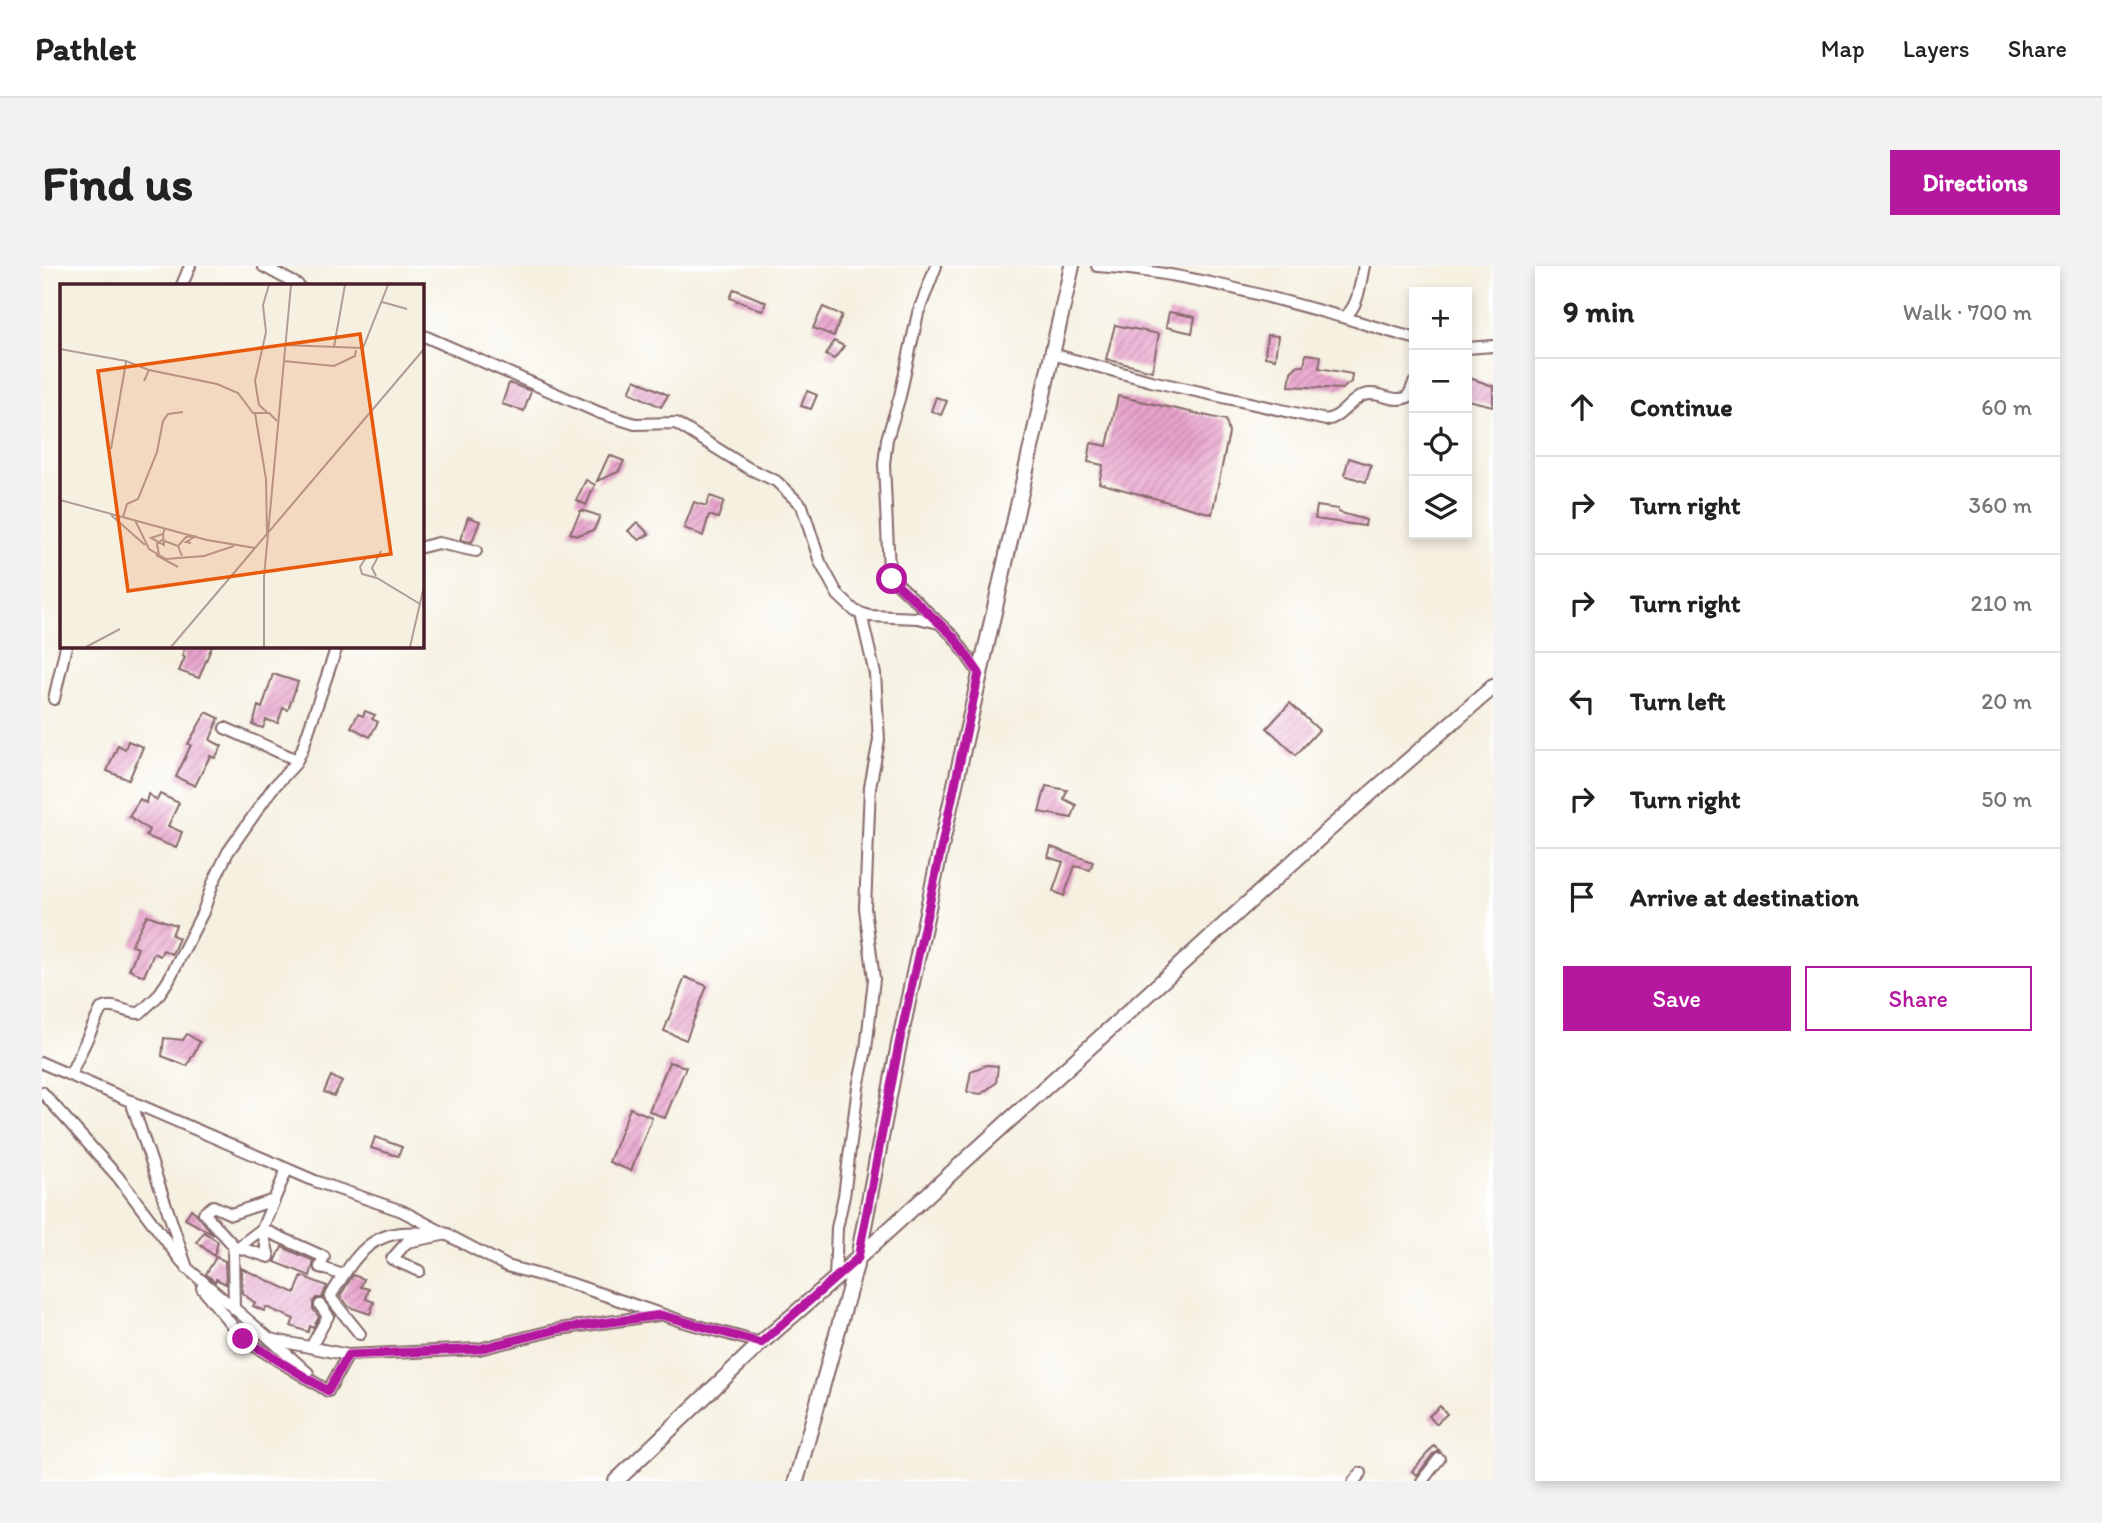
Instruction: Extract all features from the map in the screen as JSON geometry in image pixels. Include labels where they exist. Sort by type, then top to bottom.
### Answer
[{"type":"street","points":[[182,284],[190,266]]},
{"type":"street","points":[[263,266],[296,284]]},
{"type":"street","points":[[936,266],[918,313],[900,396],[887,439],[884,464],[888,571],[892,579],[954,637],[979,673]]},
{"type":"street","points":[[796,1481],[858,1258],[899,1044],[979,673],[1072,266]]},
{"type":"street","points":[[1097,266],[1139,269],[1344,317],[1409,336]]},
{"type":"street","points":[[1344,317],[1354,306],[1364,266]]},
{"type":"street","points":[[424,336],[600,413],[635,424],[676,423],[748,468],[776,481],[802,506],[820,562],[838,595],[855,611],[869,616],[918,618],[939,623]]},
{"type":"street","points":[[1472,348],[1493,346]]},
{"type":"street","points":[[1052,354],[1163,384],[1326,420],[1338,417],[1355,399],[1365,395],[1404,400],[1409,395]]},
{"type":"street","points":[[424,546],[438,543],[476,551]]},
{"type":"street","points":[[835,1279],[836,1228],[844,1196],[874,979],[865,908],[870,787],[879,740],[875,674],[861,614]]},
{"type":"street","points":[[54,699],[66,648]]},
{"type":"street","points":[[70,1075],[101,1009],[111,1006],[140,1013],[163,990],[204,912],[213,883],[228,852],[272,789],[297,760],[336,648]]},
{"type":"street","points":[[616,1481],[761,1343],[835,1279],[1326,832],[1493,687]]},
{"type":"street","points":[[225,728],[297,760]]},
{"type":"street","points":[[42,1063],[315,1181],[380,1202],[507,1266],[572,1284],[661,1315],[761,1343]]},
{"type":"street","points":[[42,1092],[118,1177],[243,1339],[328,1391]]},
{"type":"street","points":[[131,1101],[187,1268],[328,1391]]},
{"type":"street","points":[[234,1308],[233,1251],[262,1229],[287,1169]]},
{"type":"street","points":[[262,1229],[269,1257],[234,1246],[204,1213],[213,1206],[231,1214],[274,1200]]},
{"type":"street","points":[[262,1229],[324,1257],[320,1267],[343,1275]]},
{"type":"street","points":[[360,1334],[330,1297],[366,1246],[394,1234],[448,1234]]},
{"type":"street","points":[[419,1271],[392,1259],[407,1242],[448,1234]]},
{"type":"street","points":[[311,1347],[328,1317],[320,1305]]},
{"type":"street","points":[[270,1339],[348,1355],[479,1349],[559,1329],[661,1315]]},
{"type":"street","points":[[328,1391],[348,1355]]},
{"type":"street","points":[[1422,1481],[1439,1459]]},
{"type":"building","points":[[734,289],[766,302],[763,311],[730,298]]},
{"type":"building","points":[[823,307],[842,315],[834,336],[813,328]]},
{"type":"building","points":[[1169,312],[1195,317],[1192,333],[1166,327]]},
{"type":"building","points":[[1115,325],[1159,334],[1152,371],[1106,359]]},
{"type":"building","points":[[1267,335],[1278,336],[1275,359],[1265,357]]},
{"type":"building","points":[[834,341],[844,346],[834,359],[826,355]]},
{"type":"building","points":[[1306,354],[1321,356],[1319,368],[1352,374],[1351,382],[1342,389],[1289,386],[1291,372],[1298,365],[1304,366]]},
{"type":"building","points":[[635,379],[668,395],[661,407],[629,392]]},
{"type":"building","points":[[1472,379],[1493,386],[1493,406],[1472,401]]},
{"type":"building","points":[[509,383],[531,391],[524,411],[502,404]]},
{"type":"building","points":[[807,391],[817,395],[811,409],[801,406]]},
{"type":"building","points":[[1118,396],[1226,420],[1229,433],[1212,514],[1099,483],[1103,465],[1088,462],[1091,443],[1107,446]]},
{"type":"building","points":[[936,397],[947,401],[941,415],[931,411]]},
{"type":"building","points":[[609,455],[624,461],[618,472],[597,481]]},
{"type":"building","points":[[1349,458],[1371,465],[1366,482],[1344,475]]},
{"type":"building","points":[[586,480],[595,485],[586,505],[576,500]]},
{"type":"building","points":[[710,496],[724,501],[718,518],[709,515],[703,536],[684,528],[694,502],[706,506]]},
{"type":"building","points":[[1317,506],[1338,509],[1338,512],[1366,520],[1365,526],[1315,519]]},
{"type":"building","points":[[581,510],[600,516],[594,530],[578,535],[570,533]]},
{"type":"building","points":[[468,517],[480,521],[472,542],[460,540]]},
{"type":"building","points":[[637,522],[649,534],[639,540],[628,531]]},
{"type":"building","points":[[184,648],[211,648],[199,678],[179,671],[185,657],[182,656]]},
{"type":"building","points":[[273,674],[298,682],[288,710],[283,708],[278,723],[266,720],[263,728],[253,725],[258,706],[262,708]]},
{"type":"building","points":[[1290,703],[1319,730],[1296,755],[1267,728]]},
{"type":"building","points":[[365,711],[375,715],[372,719],[378,722],[370,737],[351,727],[358,714],[363,716]]},
{"type":"building","points":[[206,712],[219,718],[210,740],[222,746],[215,758],[210,756],[195,786],[176,777],[191,745],[188,744]]},
{"type":"building","points":[[128,741],[143,747],[129,780],[107,771],[118,745],[125,749]]},
{"type":"building","points":[[1046,786],[1067,790],[1064,799],[1076,805],[1072,818],[1039,812]]},
{"type":"building","points":[[148,794],[157,800],[160,794],[179,803],[168,826],[182,832],[176,848],[146,836],[149,830],[129,816],[140,799],[146,803]]},
{"type":"building","points":[[1051,847],[1093,862],[1090,870],[1075,866],[1064,896],[1053,891],[1063,862],[1048,857]]},
{"type":"building","points":[[147,915],[176,925],[172,935],[179,938],[172,954],[163,950],[160,956],[154,953],[144,976],[129,970],[138,948],[131,945]]},
{"type":"building","points":[[685,977],[707,986],[686,1040],[664,1031]]},
{"type":"building","points":[[187,1034],[200,1042],[187,1066],[162,1056],[164,1038],[183,1040]]},
{"type":"building","points":[[669,1062],[686,1067],[665,1118],[649,1111]]},
{"type":"building","points":[[987,1065],[998,1066],[996,1083],[981,1094],[967,1092],[971,1071]]},
{"type":"building","points":[[331,1076],[342,1082],[334,1096],[324,1092]]},
{"type":"building","points":[[630,1108],[652,1117],[631,1171],[609,1162]]},
{"type":"building","points":[[375,1137],[402,1147],[398,1156],[371,1148]]},
{"type":"building","points":[[191,1209],[196,1213],[214,1235],[185,1219]]},
{"type":"building","points":[[204,1232],[218,1242],[214,1256],[197,1242]]},
{"type":"building","points":[[282,1247],[314,1261],[310,1276],[275,1262]]},
{"type":"building","points":[[216,1257],[225,1261],[226,1284],[216,1279],[215,1282],[206,1274]]},
{"type":"building","points":[[241,1268],[295,1293],[302,1276],[327,1286],[322,1298],[316,1298],[313,1302],[313,1309],[319,1317],[313,1328],[310,1326],[308,1332],[291,1326],[294,1319],[266,1307],[264,1311],[253,1306],[255,1303],[242,1293]]},
{"type":"building","points":[[353,1275],[364,1279],[361,1287],[369,1289],[366,1299],[374,1302],[370,1314],[349,1307],[340,1296]]},
{"type":"building","points":[[1440,1406],[1447,1414],[1436,1424],[1429,1416]]},
{"type":"building","points":[[1434,1446],[1440,1451],[1433,1454],[1417,1475],[1412,1471]]},
{"type":"route","points":[[243,1339],[328,1391],[348,1355],[479,1349],[559,1329],[661,1315],[761,1343],[858,1258],[899,1044],[979,673],[954,637],[892,579]]}]
